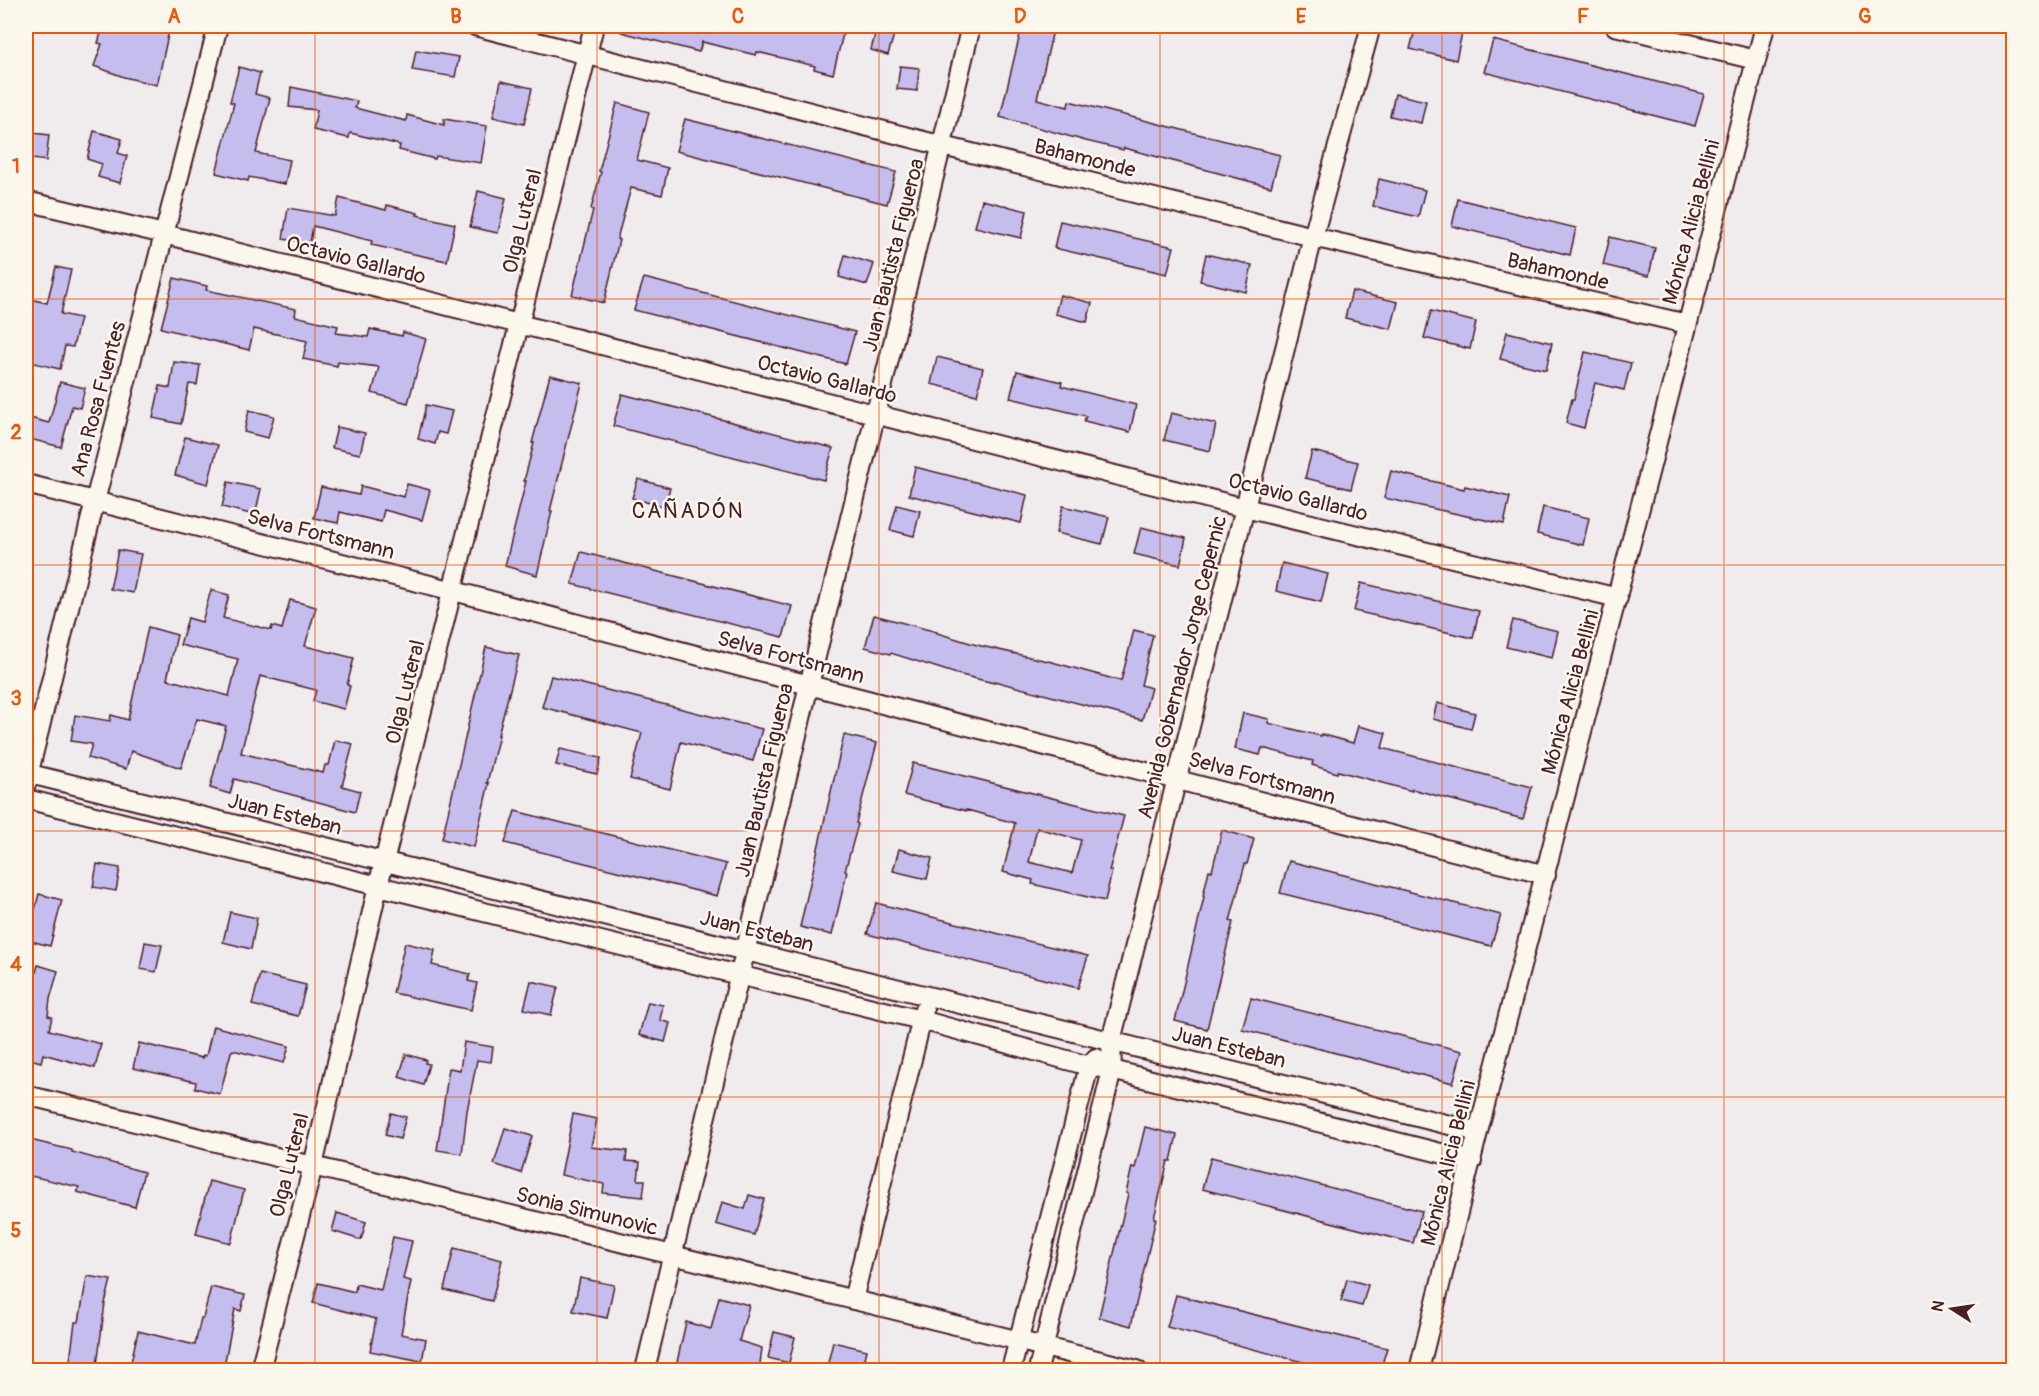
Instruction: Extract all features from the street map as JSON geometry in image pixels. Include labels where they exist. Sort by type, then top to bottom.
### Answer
[{"type":"street","name":"Ana Rosa Fuentes","points":[[26,777],[94,501],[218,26]]},
{"type":"street","name":"Bahamonde","points":[[475,26],[943,146],[1313,237],[1688,324]]},
{"type":"street","name":"Olga Luteral","points":[[260,1371],[313,1166],[378,886],[454,591],[594,26]]},
{"type":"street","name":"Juan Bautista Figueroa","points":[[645,1371],[809,685],[971,26]]},
{"type":"street","name":"Avenida Gobernador Jorge Cepernic","points":[[1038,1371],[1112,1070],[1111,1041],[1313,237],[1371,26]]},
{"type":"street","points":[[1615,26],[1756,60]]},
{"type":"street","name":"Mónica Alicia Bellini","points":[[1419,1371],[1478,1132],[1765,26]]},
{"type":"street","name":"Octavio Gallardo","points":[[26,201],[1245,508],[1618,598]]},
{"type":"street","name":"Selva Fortsmann","points":[[26,484],[454,591],[1545,875]]},
{"type":"street","name":"Juan Esteban","points":[[26,777],[385,862],[1478,1132]]},
{"type":"street","points":[[26,799],[921,1020],[1089,1066],[1472,1161]]},
{"type":"street","points":[[853,1300],[927,996]]},
{"type":"street","name":"Avenida Gobernador Jorge Cepernic","points":[[1011,1371],[1089,1066],[1111,1041]]},
{"type":"street","name":"Sonia Simunovic","points":[[26,1095],[1137,1371]]},
{"type":"building","points":[[103,26],[170,26],[157,85],[124,77],[94,66],[102,44],[98,43]]},
{"type":"building","points":[[621,26],[742,26],[763,31],[764,26],[845,26],[833,74],[814,69],[815,66],[702,42],[699,52],[621,32]]},
{"type":"building","points":[[877,26],[895,31],[888,55],[871,50]]},
{"type":"building","points":[[1022,26],[1054,26],[1037,99],[1068,107],[1069,101],[1280,155],[1271,187],[1000,117]]},
{"type":"building","points":[[1416,26],[1431,26],[1462,33],[1456,60],[1410,49]]},
{"type":"building","points":[[1493,40],[1704,94],[1695,126],[1484,72]]},
{"type":"building","points":[[416,50],[459,57],[455,77],[412,70]]},
{"type":"building","points":[[900,66],[919,68],[917,91],[897,89]]},
{"type":"building","points":[[239,67],[260,73],[255,94],[270,98],[256,153],[290,160],[285,184],[249,177],[248,181],[216,173],[234,103],[230,102]]},
{"type":"building","points":[[501,81],[532,88],[524,124],[493,117]]},
{"type":"building","points":[[291,87],[357,101],[355,108],[406,121],[407,115],[444,125],[444,119],[487,126],[481,163],[436,156],[435,159],[399,150],[400,145],[350,133],[349,138],[313,130],[317,110],[289,107]]},
{"type":"building","points":[[1395,94],[1426,101],[1421,123],[1390,116]]},
{"type":"building","points":[[617,103],[649,112],[637,160],[668,168],[662,195],[631,188],[617,239],[619,240],[604,303],[572,295],[593,210],[591,209],[601,172],[599,171]]},
{"type":"building","points":[[685,119],[896,172],[887,204],[676,151]]},
{"type":"building","points":[[94,131],[122,139],[118,153],[127,156],[120,183],[98,177],[102,164],[87,159]]},
{"type":"building","points":[[26,132],[49,135],[46,161],[26,158]]},
{"type":"building","points":[[1379,179],[1425,190],[1418,217],[1373,206]]},
{"type":"building","points":[[478,191],[506,198],[498,233],[470,227]]},
{"type":"building","points":[[339,198],[386,210],[387,205],[455,224],[447,261],[371,245],[372,241],[313,226],[310,243],[283,239],[288,208],[335,216]]},
{"type":"building","points":[[1458,199],[1576,228],[1570,255],[1452,226]]},
{"type":"building","points":[[982,200],[1027,211],[1021,238],[975,227]]},
{"type":"building","points":[[1060,221],[1174,247],[1167,274],[1054,248]]},
{"type":"building","points":[[1610,237],[1655,248],[1649,276],[1603,265]]},
{"type":"building","points":[[1206,254],[1252,265],[1246,292],[1200,281]]},
{"type":"building","points":[[845,255],[874,264],[867,285],[839,277]]},
{"type":"building","points":[[56,267],[71,270],[61,314],[80,318],[73,347],[65,346],[60,369],[26,361],[26,317],[30,299],[47,303]]},
{"type":"building","points":[[174,278],[207,286],[206,290],[296,309],[295,316],[338,326],[336,333],[368,337],[370,329],[402,336],[403,332],[426,339],[408,403],[372,393],[379,367],[338,362],[337,366],[303,359],[307,341],[254,329],[249,350],[161,328]]},
{"type":"building","points":[[644,278],[855,332],[846,364],[634,310]]},
{"type":"building","points":[[1352,291],[1398,302],[1391,329],[1345,318]]},
{"type":"building","points":[[1060,295],[1092,303],[1087,322],[1055,314]]},
{"type":"building","points":[[1431,311],[1476,322],[1470,349],[1424,338]]},
{"type":"building","points":[[1507,332],[1552,343],[1546,370],[1500,359]]},
{"type":"building","points":[[1585,352],[1631,363],[1624,390],[1595,383],[1584,428],[1566,423]]},
{"type":"building","points":[[937,357],[983,368],[977,395],[931,384]]},
{"type":"building","points":[[174,362],[200,365],[197,385],[189,384],[181,424],[153,418],[160,386],[170,388]]},
{"type":"building","points":[[1017,371],[1062,382],[1061,386],[1136,405],[1130,432],[1084,421],[1086,416],[1010,398]]},
{"type":"building","points":[[550,375],[582,383],[550,511],[552,511],[537,575],[505,566],[526,481],[524,481],[534,443],[532,443]]},
{"type":"building","points":[[60,382],[85,388],[80,408],[72,406],[61,447],[26,438],[26,417],[49,423]]},
{"type":"building","points":[[622,394],[833,448],[824,480],[613,426]]},
{"type":"building","points":[[426,405],[452,411],[446,434],[438,432],[435,444],[418,439]]},
{"type":"building","points":[[249,410],[274,416],[268,438],[244,432]]},
{"type":"building","points":[[1171,413],[1216,424],[1210,451],[1164,440]]},
{"type":"building","points":[[337,427],[365,433],[360,454],[332,448]]},
{"type":"building","points":[[185,437],[218,445],[208,484],[175,475]]},
{"type":"building","points":[[1312,451],[1358,462],[1351,489],[1305,478]]},
{"type":"building","points":[[915,467],[1027,495],[1021,523],[909,495]]},
{"type":"building","points":[[1391,471],[1464,489],[1465,486],[1510,497],[1504,524],[1384,498]]},
{"type":"building","points":[[638,479],[670,488],[664,507],[632,498]]},
{"type":"building","points":[[228,482],[261,489],[255,515],[222,507]]},
{"type":"building","points":[[407,484],[430,490],[422,520],[384,510],[381,522],[340,512],[338,523],[314,518],[321,487],[359,495],[361,486],[404,497]]},
{"type":"building","points":[[897,505],[920,511],[914,536],[890,530]]},
{"type":"building","points":[[1063,506],[1109,517],[1102,544],[1056,533]]},
{"type":"building","points":[[1543,507],[1589,518],[1583,545],[1537,534]]},
{"type":"building","points":[[1141,527],[1186,538],[1180,565],[1134,554]]},
{"type":"building","points":[[118,550],[141,554],[133,593],[110,589]]},
{"type":"building","points":[[581,552],[792,606],[783,637],[572,584]]},
{"type":"building","points":[[1282,563],[1328,574],[1321,602],[1276,591]]},
{"type":"building","points":[[1361,583],[1479,611],[1473,638],[1354,611]]},
{"type":"building","points":[[211,590],[229,595],[223,618],[271,630],[272,626],[282,629],[290,600],[316,607],[305,646],[354,658],[344,709],[313,701],[316,690],[260,676],[241,753],[323,773],[325,765],[329,765],[335,740],[353,744],[342,786],[360,791],[355,812],[234,779],[230,794],[210,788],[226,726],[197,719],[181,768],[131,751],[126,769],[88,758],[92,744],[71,741],[75,715],[110,721],[111,715],[128,720],[148,627],[177,635],[167,679],[229,696],[238,659],[180,645],[188,618],[202,622]]},
{"type":"building","points":[[874,615],[977,645],[1121,681],[1134,630],[1153,635],[1141,685],[1151,688],[1142,720],[994,681],[994,683],[957,674],[865,647]]},
{"type":"building","points":[[1513,620],[1558,631],[1552,658],[1506,647]]},
{"type":"building","points":[[486,647],[519,655],[498,735],[474,847],[442,839]]},
{"type":"building","points":[[551,676],[762,729],[753,761],[681,742],[670,789],[630,779],[642,733],[542,707]]},
{"type":"building","points":[[1437,703],[1475,713],[1471,729],[1433,719]]},
{"type":"building","points":[[1243,713],[1269,719],[1268,723],[1353,743],[1358,726],[1386,733],[1382,748],[1532,787],[1523,819],[1412,789],[1412,791],[1338,771],[1337,773],[1312,765],[1313,761],[1262,748],[1260,755],[1235,749]]},
{"type":"building","points":[[844,735],[877,743],[856,823],[858,824],[845,871],[847,872],[832,935],[800,927]]},
{"type":"building","points":[[560,749],[601,758],[597,774],[556,765]]},
{"type":"building","points":[[913,763],[1124,816],[1109,871],[1112,871],[1105,901],[1032,884],[1033,880],[1003,872],[1015,823],[904,795]],"holes":[[[1037,828],[1081,840],[1072,873],[1029,862]]]},
{"type":"building","points":[[515,811],[726,864],[717,896],[505,843]]},
{"type":"building","points":[[1222,830],[1254,839],[1230,921],[1233,922],[1207,1029],[1175,1021],[1209,870],[1212,871]]},
{"type":"building","points":[[899,849],[932,858],[927,879],[893,871]]},
{"type":"building","points":[[1289,861],[1501,915],[1491,946],[1280,893]]},
{"type":"building","points":[[97,864],[120,868],[116,891],[93,887]]},
{"type":"building","points":[[39,894],[62,900],[50,946],[27,940]]},
{"type":"building","points":[[876,903],[1088,956],[1078,988],[867,934]]},
{"type":"building","points":[[230,912],[257,918],[251,949],[223,942]]},
{"type":"building","points":[[145,942],[162,945],[156,972],[140,969]]},
{"type":"building","points":[[405,943],[435,950],[432,965],[470,974],[468,981],[477,983],[471,1010],[393,993]]},
{"type":"building","points":[[38,965],[58,971],[50,999],[48,1016],[52,1017],[49,1030],[101,1044],[95,1068],[43,1054],[41,1062],[26,1058],[26,1044],[35,1004],[26,1003],[27,986],[32,987]]},
{"type":"building","points":[[260,974],[306,985],[298,1016],[252,1005]]},
{"type":"building","points":[[531,981],[558,987],[551,1015],[524,1009]]},
{"type":"building","points":[[1251,998],[1462,1051],[1453,1083],[1242,1029]]},
{"type":"building","points":[[648,1002],[663,1005],[660,1020],[670,1023],[665,1042],[639,1035]]},
{"type":"building","points":[[213,1026],[289,1046],[284,1063],[233,1050],[220,1094],[195,1088],[196,1082],[133,1068],[139,1043],[202,1058],[203,1055],[206,1056]]},
{"type":"building","points":[[464,1042],[493,1047],[491,1062],[477,1060],[467,1111],[462,1154],[437,1150],[449,1068],[460,1070]]},
{"type":"building","points":[[406,1054],[426,1060],[425,1063],[429,1064],[423,1085],[399,1077]]},
{"type":"building","points":[[391,1113],[406,1117],[400,1139],[385,1135]]},
{"type":"building","points":[[573,1114],[597,1119],[591,1147],[627,1151],[626,1161],[640,1162],[638,1180],[645,1180],[643,1197],[603,1193],[604,1184],[561,1175]]},
{"type":"building","points":[[1145,1127],[1177,1135],[1154,1218],[1156,1218],[1131,1326],[1099,1317],[1128,1194],[1126,1193],[1132,1167],[1135,1168]]},
{"type":"building","points":[[505,1128],[532,1136],[521,1173],[494,1164]]},
{"type":"building","points":[[26,1139],[144,1172],[135,1207],[77,1192],[79,1187],[26,1175]]},
{"type":"building","points":[[1211,1157],[1422,1211],[1413,1243],[1202,1189]]},
{"type":"building","points":[[209,1181],[244,1190],[231,1243],[196,1234]]},
{"type":"building","points":[[749,1195],[764,1199],[754,1235],[716,1224],[722,1202],[745,1209]]},
{"type":"building","points":[[337,1213],[366,1222],[361,1240],[332,1231]]},
{"type":"building","points":[[393,1237],[412,1241],[403,1279],[411,1281],[401,1334],[426,1339],[422,1361],[370,1351],[376,1319],[313,1303],[318,1283],[355,1292],[356,1284],[381,1290]]},
{"type":"building","points":[[454,1248],[502,1260],[492,1301],[444,1290]]},
{"type":"building","points":[[87,1276],[111,1280],[105,1303],[97,1365],[70,1361],[75,1322],[79,1322]]},
{"type":"building","points":[[580,1278],[614,1285],[607,1318],[573,1311]]},
{"type":"building","points":[[1347,1279],[1368,1285],[1362,1306],[1341,1301]]},
{"type":"building","points":[[211,1287],[245,1295],[241,1311],[235,1309],[223,1371],[129,1371],[138,1331],[195,1345]]},
{"type":"building","points":[[1176,1295],[1387,1348],[1380,1371],[1338,1371],[1167,1327]]},
{"type":"building","points":[[719,1297],[749,1305],[739,1341],[762,1348],[759,1371],[675,1371],[686,1322],[711,1329]]},
{"type":"building","points":[[774,1332],[795,1337],[789,1363],[768,1358]]},
{"type":"building","points":[[833,1342],[867,1350],[862,1371],[826,1371]]},
{"type":"district","name":"CAÑADÓN","points":[[688,510]]}]
